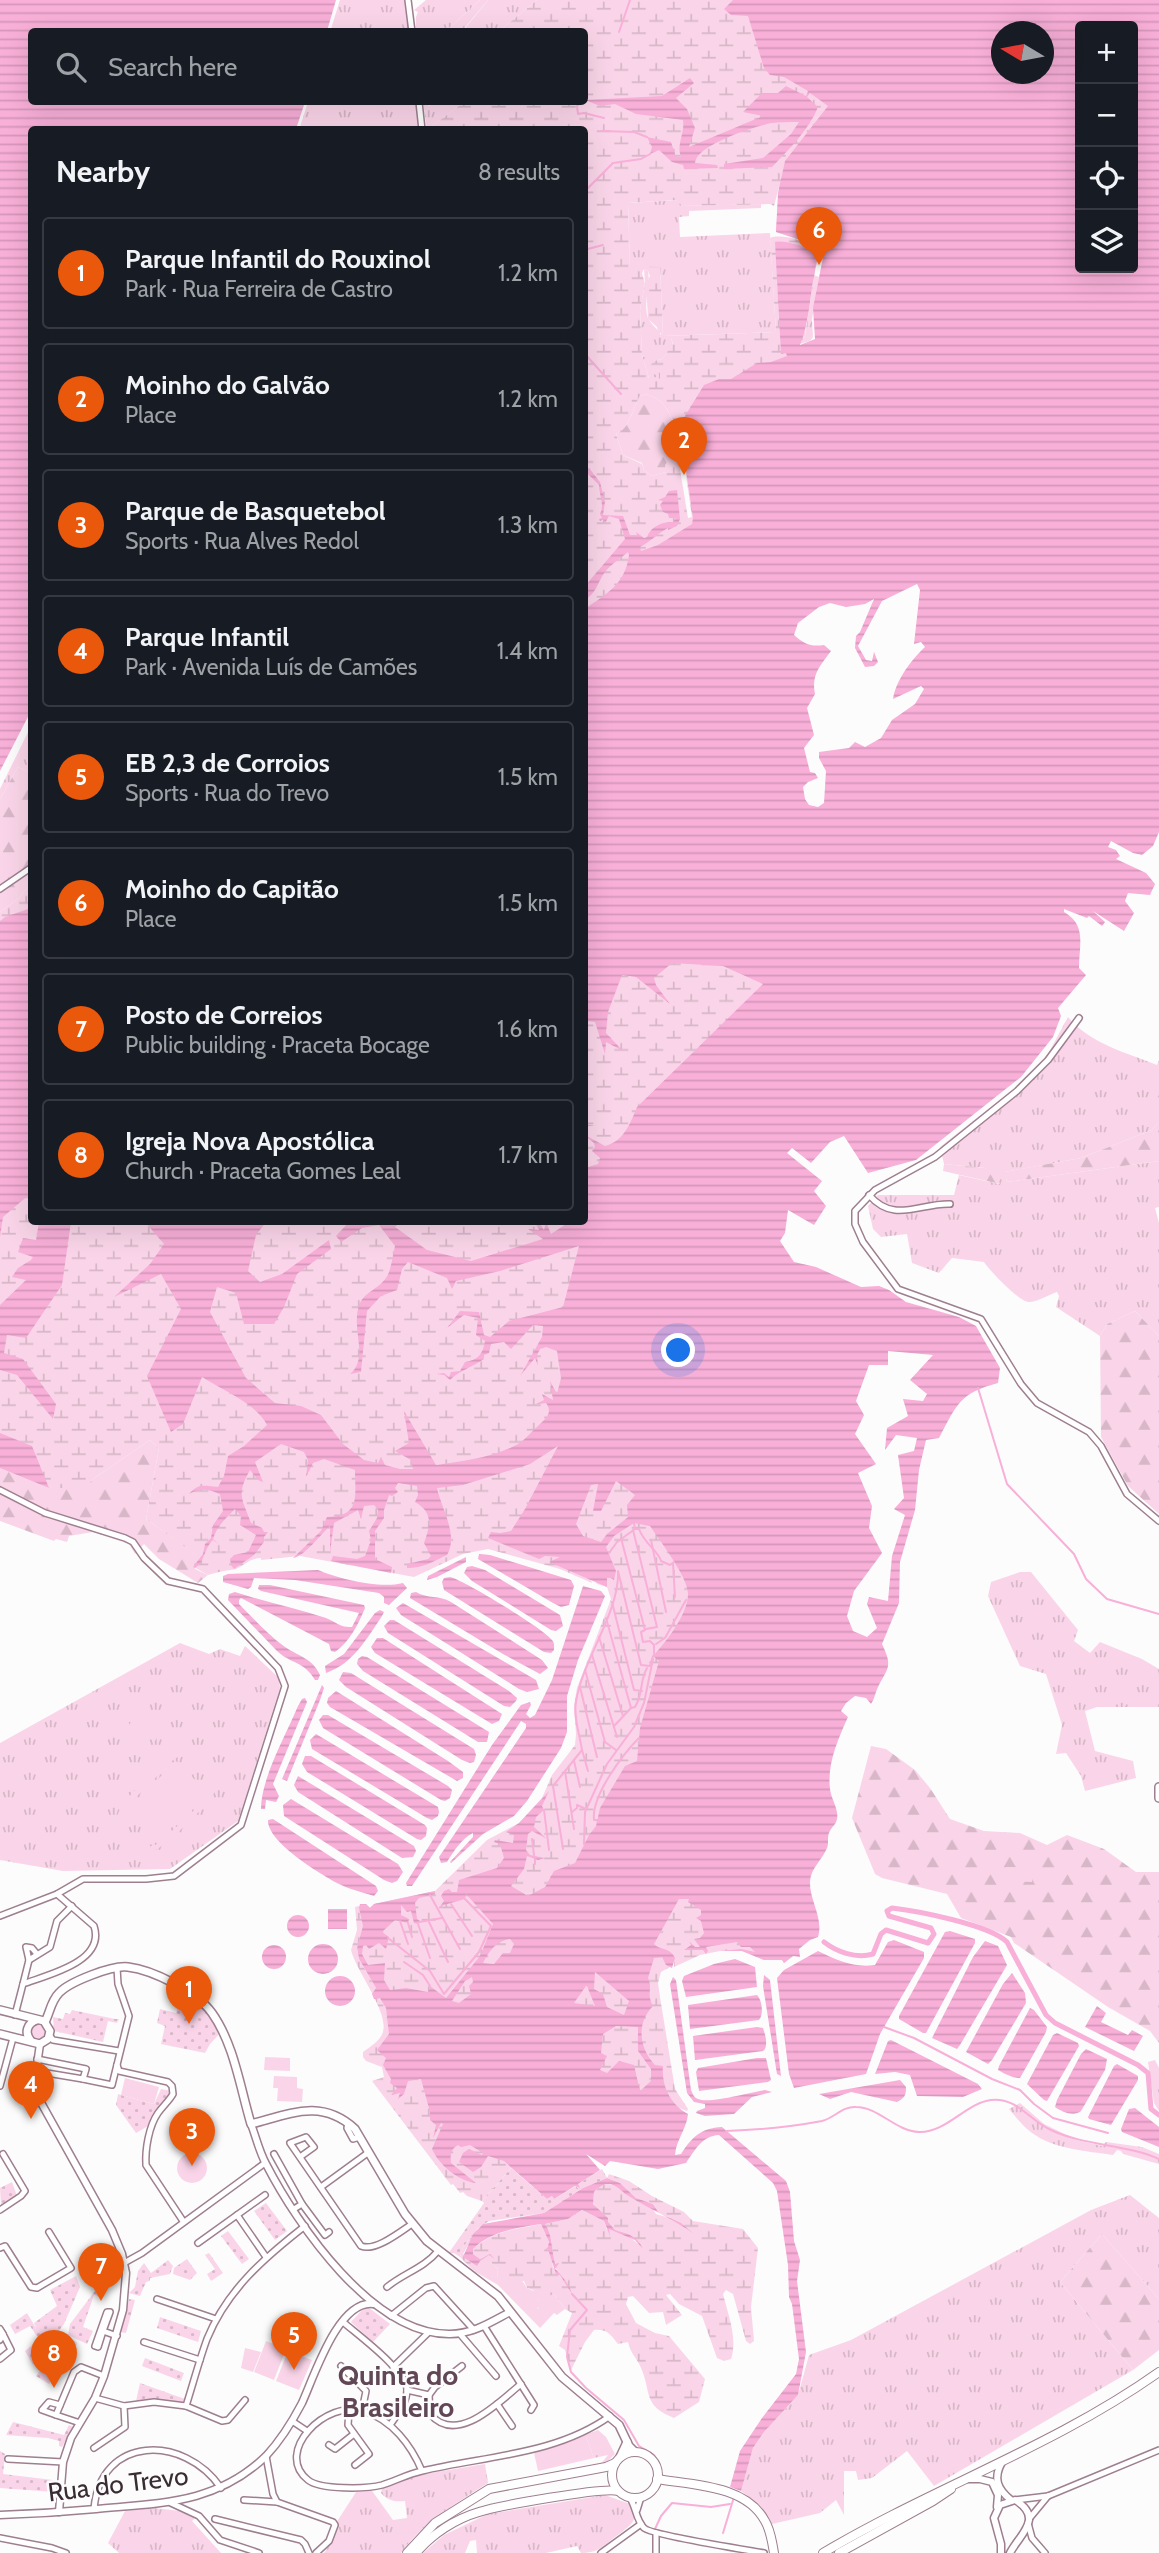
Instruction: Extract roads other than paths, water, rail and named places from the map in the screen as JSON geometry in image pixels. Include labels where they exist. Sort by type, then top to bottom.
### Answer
[{"type":"main road","points":[[1159,1787],[1159,1798]]},
{"type":"main road","points":[[41,2021],[56,1996],[66,1987],[117,1968],[129,1967],[190,1993],[210,2010],[229,2047],[251,2123],[317,2110],[336,2115],[348,2123],[360,2137],[412,2224],[438,2251],[498,2296],[562,2376],[619,2425],[635,2452],[643,2454],[654,2463],[657,2479],[652,2490],[641,2497],[630,2498],[612,2490],[480,2511],[449,2526],[416,2553]]},
{"type":"main road","points":[[0,2010],[41,2021],[50,2028],[50,2036],[40,2044],[0,2034]]},
{"type":"main road","points":[[31,2041],[27,2028],[31,2022],[41,2021]]},
{"type":"main road","points":[[823,2553],[938,2490],[1002,2462],[1100,2410],[1159,2372]]},
{"type":"main road","points":[[618,2491],[612,2478],[627,2442]]},
{"type":"main road","points":[[407,2553],[435,2523],[481,2493],[497,2486],[606,2467],[635,2452]]},
{"type":"main road","points":[[657,2479],[740,2496],[753,2505],[764,2519],[774,2553]]},
{"type":"main road","points":[[839,2553],[933,2501],[965,2479]]},
{"type":"street","points":[[408,0],[411,28]]},
{"type":"street","points":[[419,105],[422,126]]},
{"type":"street","points":[[0,889],[28,870]]},
{"type":"street","points":[[1079,1018],[1048,1060],[1017,1091],[935,1157],[869,1195],[855,1211],[855,1224],[863,1242],[898,1289],[957,1308],[981,1319],[1021,1384],[1037,1403],[1088,1432],[1101,1446],[1127,1494],[1159,1521]]},
{"type":"street","points":[[869,1195],[880,1207],[888,1210],[950,1204]]},
{"type":"street","points":[[0,1490],[45,1513],[125,1538],[133,1542],[144,1558],[168,1581],[203,1589],[278,1668],[284,1681],[284,1692],[241,1825],[174,1876],[83,1879],[75,1881],[57,1894],[0,1916]]},
{"type":"street","points":[[23,1984],[78,1963],[88,1956],[96,1932],[94,1926],[57,1894]]},
{"type":"street","points":[[29,1960],[50,1947],[57,1921],[72,1906]]},
{"type":"street","points":[[15,2014],[29,1960],[26,1947],[32,1948],[37,1954]]},
{"type":"street","points":[[35,2071],[112,2085],[129,2016],[118,1984],[117,1968]]},
{"type":"street","points":[[50,2036],[53,2040],[119,2051]]},
{"type":"street","points":[[0,2086],[13,2038]]},
{"type":"street","points":[[40,2044],[35,2071],[39,2099],[112,2230],[124,2263],[126,2286],[117,2336],[104,2376],[95,2398],[71,2438],[63,2462],[59,2512]]},
{"type":"street","points":[[37,2059],[86,2069],[83,2080]]},
{"type":"street","points":[[117,2065],[120,2071],[168,2082],[172,2086],[173,2094],[158,2113],[145,2155],[146,2165],[183,2221]]},
{"type":"street","points":[[251,2123],[265,2163],[304,2226],[334,2266],[373,2304],[391,2316],[429,2332],[460,2333],[474,2330],[510,2312]]},
{"type":"street","points":[[321,2187],[369,2152]]},
{"type":"street","points":[[0,2210],[25,2191],[3,2154]]},
{"type":"street","points":[[274,2154],[302,2204],[325,2235],[329,2232]]},
{"type":"street","points":[[300,2157],[365,2248],[373,2248],[412,2224]]},
{"type":"street","points":[[124,2263],[142,2253],[265,2163]]},
{"type":"street","points":[[198,2243],[265,2195]]},
{"type":"street","points":[[294,2209],[302,2204]]},
{"type":"street","points":[[237,2215],[267,2257]]},
{"type":"street","points":[[186,2406],[216,2319],[239,2285],[304,2226]]},
{"type":"street","points":[[0,2248],[5,2246],[31,2287],[37,2288],[71,2268],[49,2232]]},
{"type":"street","points":[[387,2287],[405,2273],[427,2264],[438,2251]]},
{"type":"street","points":[[391,2316],[426,2288],[434,2286],[474,2330]]},
{"type":"street","points":[[355,2309],[359,2299],[357,2288]]},
{"type":"street","points":[[157,2299],[216,2319]]},
{"type":"street","points":[[355,2309],[364,2303],[373,2304]]},
{"type":"street","name":"Rua do Trevo","points":[[0,2515],[171,2503],[221,2488],[250,2470],[279,2441],[292,2421],[328,2343],[355,2309]]},
{"type":"street","points":[[107,2312],[110,2312],[103,2331],[98,2347],[95,2346],[107,2312]]},
{"type":"street","points":[[343,2322],[393,2367],[405,2384],[407,2390],[400,2411],[390,2425]]},
{"type":"street","points":[[484,2326],[534,2404],[531,2410]]},
{"type":"street","points":[[103,2331],[117,2336]]},
{"type":"street","points":[[393,2367],[429,2332]]},
{"type":"street","points":[[460,2333],[496,2376]]},
{"type":"street","points":[[0,2359],[12,2350],[1,2334]]},
{"type":"street","points":[[144,2342],[200,2360]]},
{"type":"street","points":[[341,2366],[366,2391],[362,2411]]},
{"type":"street","points":[[462,2366],[429,2395],[430,2414],[443,2424],[461,2424],[473,2420],[521,2384]]},
{"type":"street","points":[[56,2415],[74,2372],[81,2367],[104,2376]]},
{"type":"street","points":[[407,2390],[429,2395]]},
{"type":"street","points":[[95,2398],[124,2406],[154,2402],[186,2406],[222,2421],[228,2420],[245,2400]]},
{"type":"street","points":[[60,2405],[49,2402],[42,2410],[80,2423]]},
{"type":"street","points":[[497,2404],[512,2426]]},
{"type":"street","points":[[94,2448],[125,2427],[124,2406]]},
{"type":"street","points":[[422,2471],[414,2452],[390,2425],[362,2411],[349,2410],[329,2414],[307,2431],[299,2451],[299,2465],[304,2476],[318,2485],[359,2488],[382,2485],[422,2471],[520,2452],[593,2428],[610,2416]]},
{"type":"street","points":[[349,2410],[348,2423],[369,2454],[355,2465]]},
{"type":"street","points":[[292,2421],[307,2431]]},
{"type":"street","points":[[328,2445],[335,2449],[354,2434]]},
{"type":"street","points":[[94,2509],[95,2494],[104,2476],[116,2462],[151,2449],[171,2452],[195,2461],[211,2473],[221,2488]]},
{"type":"street","points":[[996,2511],[1000,2505],[1013,2500],[1048,2496],[1159,2450]]},
{"type":"street","points":[[266,2456],[277,2502]]},
{"type":"street","points":[[8,2459],[63,2462]]},
{"type":"street","points":[[1002,2462],[997,2470],[996,2480],[1000,2489],[1024,2507],[1034,2542],[1045,2553]]},
{"type":"street","points":[[965,2479],[992,2482],[998,2494],[994,2524],[1002,2553]]},
{"type":"street","points":[[1010,2553],[1028,2521],[1048,2496]]},
{"type":"street","points":[[637,2510],[641,2497]]},
{"type":"street","points":[[630,2498],[641,2524],[648,2530],[764,2553]]},
{"type":"street","points":[[244,2500],[277,2502],[333,2522],[335,2525],[329,2541],[316,2553]]},
{"type":"street","points":[[171,2503],[199,2516],[220,2540],[259,2553]]},
{"type":"street","points":[[215,2519],[299,2539],[305,2543],[309,2553]]},
{"type":"street","points":[[601,2553],[641,2524]]},
{"type":"street","points":[[656,2533],[656,2553]]},
{"type":"street","points":[[0,2538],[66,2553]]},
{"type":"street","points":[[999,2538],[1006,2543],[1034,2542]]},
{"type":"street","points":[[713,2553],[715,2544]]},
{"type":"waterway","points":[[619,32],[630,0]]},
{"type":"waterway","points":[[578,105],[578,114],[604,118]]},
{"type":"waterway","points":[[601,131],[634,132],[647,137]]},
{"type":"waterway","points":[[588,188],[613,163],[641,159],[650,154]]},
{"type":"waterway","points":[[588,249],[603,245]]},
{"type":"waterway","points":[[588,357],[621,394]]},
{"type":"waterway","points":[[978,1388],[1007,1484],[1074,1554],[1086,1579],[1107,1599],[1159,1614]]},
{"type":"waterway","points":[[609,1553],[617,1542],[635,1529],[634,1523]]},
{"type":"waterway","points":[[635,1529],[639,1529],[661,1561],[670,1565],[674,1562]]},
{"type":"waterway","points":[[633,1530],[657,1627],[646,1629]]},
{"type":"waterway","points":[[621,1538],[645,1630],[641,1632],[643,1642],[650,1641],[654,1645],[654,1654]]},
{"type":"waterway","points":[[651,1540],[666,1612]]},
{"type":"waterway","points":[[673,1563],[675,1597]]},
{"type":"waterway","points":[[563,1849],[553,1786],[582,1750],[576,1720],[576,1702],[585,1670],[613,1603],[618,1571],[641,1665],[650,1666],[653,1656]]},
{"type":"waterway","points":[[656,1644],[665,1638],[686,1600]]},
{"type":"waterway","points":[[612,1602],[634,1690],[642,1691]]},
{"type":"waterway","points":[[606,1618],[631,1708]]},
{"type":"waterway","points":[[599,1637],[623,1716]]},
{"type":"waterway","points":[[592,1655],[617,1737]]},
{"type":"waterway","points":[[584,1844],[585,1812],[607,1764],[634,1727],[644,1703],[653,1659]]},
{"type":"waterway","points":[[614,1726],[635,1707],[647,1668]]},
{"type":"waterway","points":[[585,1670],[605,1742],[616,1750]]},
{"type":"waterway","points":[[580,1687],[597,1757]]},
{"type":"waterway","points":[[598,1820],[594,1820],[594,1810],[603,1788],[639,1738]]},
{"type":"waterway","points":[[582,1750],[588,1771]]},
{"type":"waterway","points":[[574,1761],[580,1787]]},
{"type":"waterway","points":[[565,1771],[574,1829]]},
{"type":"waterway","points":[[572,1812],[577,1805],[586,1809]]},
{"type":"waterway","points":[[544,1810],[549,1850]]},
{"type":"waterway","points":[[532,1839],[534,1855]]},
{"type":"waterway","points":[[535,1859],[535,1864]]},
{"type":"waterway","points":[[430,1895],[460,1949]]},
{"type":"waterway","points":[[388,1938],[430,1971],[444,1994],[479,1952],[491,1926],[465,1899]]},
{"type":"waterway","points":[[451,1904],[472,1936]]},
{"type":"waterway","points":[[824,1942],[841,1952],[860,1956],[873,1954],[881,1934],[886,1930],[928,1943],[934,1934],[931,1928],[889,1916],[887,1911],[892,1908],[953,1920],[998,1936],[1007,1942],[1046,2015],[1055,2023],[1138,2065],[1148,2073],[1151,2109],[1159,2115]]},
{"type":"waterway","points":[[419,1922],[442,1918]]},
{"type":"waterway","points":[[400,1921],[408,1944]]},
{"type":"waterway","points":[[429,1922],[448,1962]]},
{"type":"waterway","points":[[408,1923],[412,1937]]},
{"type":"waterway","points":[[418,1924],[430,1958]]},
{"type":"waterway","points":[[404,1962],[423,1975],[430,1986]]},
{"type":"waterway","points":[[884,2027],[914,2038],[992,2079],[1020,2090],[1053,2118],[1108,2133]]},
{"type":"waterway","points":[[726,2131],[822,2121],[847,2108],[856,2107],[872,2111],[910,2131],[929,2131],[982,2102],[1000,2100],[1016,2106],[1043,2126],[1064,2135],[1133,2150],[1159,2159]]},
{"type":"waterway","points":[[572,2294],[587,2310],[570,2330],[567,2357],[571,2372],[624,2420],[639,2446],[654,2455],[659,2463]]},
{"type":"waterway","points":[[723,2533],[734,2497]]},
{"type":"waterway","points":[[655,2529],[672,2503],[711,2507],[730,2504]]},
{"type":"place","name":"Moinho do Capitão","points":[[819,265]]},
{"type":"place","name":"Moinho do Galvão","points":[[684,475]]},
{"type":"place","name":"Parque Infantil do Rouxinol","points":[[189,2024]]},
{"type":"place","name":"Parque Infantil","points":[[31,2119]]},
{"type":"place","name":"Parque de Basquetebol","points":[[192,2166]]},
{"type":"place","name":"Posto de Correios","points":[[101,2301]]},
{"type":"place","name":"EB 2,3 de Corroios","points":[[294,2370]]},
{"type":"place","name":"Igreja Nova Apostólica","points":[[54,2388]]},
{"type":"district","name":"Quinta do Brasileiro","points":[[398,2391]]}]
